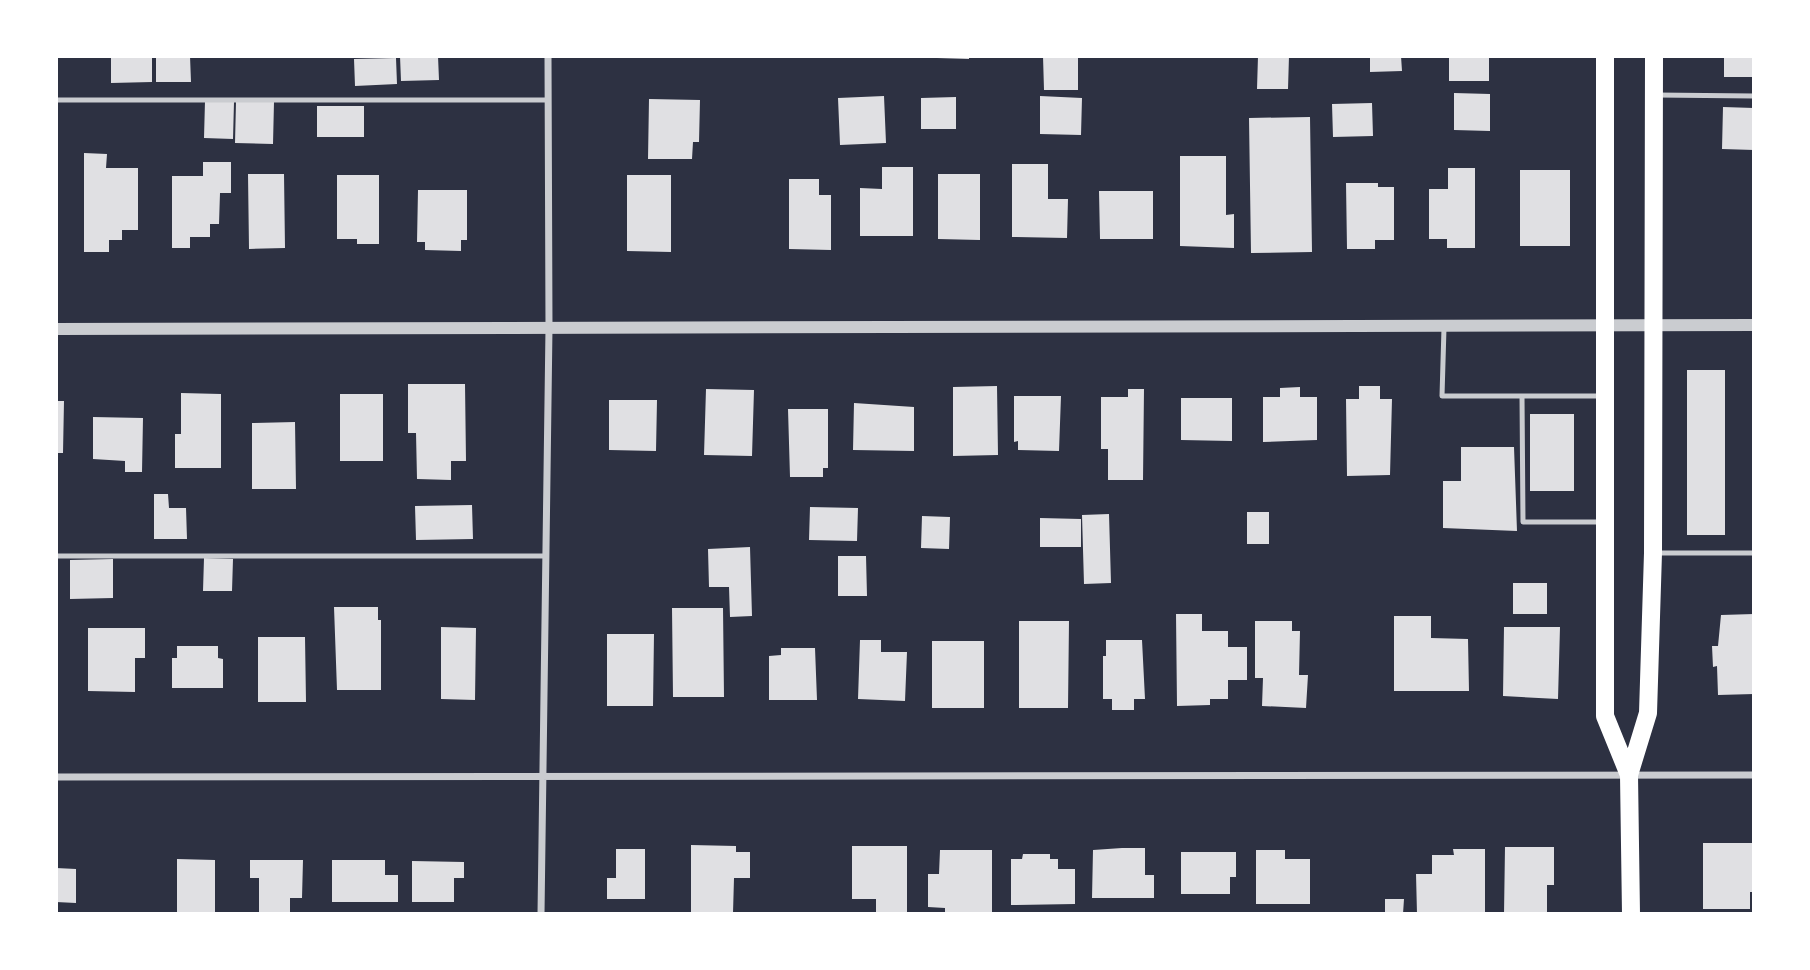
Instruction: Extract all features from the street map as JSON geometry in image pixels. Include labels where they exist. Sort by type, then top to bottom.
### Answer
[{"type":"main road","points":[[1605,56],[1605,716],[1629,775]]},
{"type":"main road","points":[[1631,914],[1629,775],[1647,713],[1653,553],[1654,56]]},
{"type":"street","points":[[541,914],[549,328],[548,56]]},
{"type":"street","points":[[56,329],[1754,326]]},
{"type":"street","points":[[56,777],[1754,775]]},
{"type":"lane","points":[[1654,95],[1754,96]]},
{"type":"lane","points":[[56,100],[548,100]]},
{"type":"lane","points":[[1444,326],[1442,396],[1603,396]]},
{"type":"lane","points":[[1522,396],[1523,522],[1603,522]]},
{"type":"lane","points":[[1653,553],[1754,553]]},
{"type":"lane","points":[[56,555],[545,556]]},
{"type":"building","points":[[111,56],[152,56],[152,82],[111,83]]},
{"type":"building","points":[[156,56],[190,56],[191,82],[156,82]]},
{"type":"building","points":[[400,56],[438,56],[439,80],[401,81]]},
{"type":"building","points":[[969,56],[969,59],[937,58]]},
{"type":"building","points":[[1043,56],[1078,56],[1078,90],[1044,90]]},
{"type":"building","points":[[1258,56],[1289,56],[1288,89],[1257,89]]},
{"type":"building","points":[[1370,56],[1401,56],[1402,71],[1370,72]]},
{"type":"building","points":[[1449,56],[1489,56],[1489,81],[1449,81]]},
{"type":"building","points":[[1724,56],[1754,56],[1754,77],[1724,77]]},
{"type":"building","points":[[396,58],[397,84],[355,86],[354,59]]},
{"type":"building","points":[[1454,93],[1490,94],[1490,131],[1454,130]]},
{"type":"building","points":[[884,96],[886,143],[840,145],[838,98]]},
{"type":"building","points":[[1040,96],[1082,98],[1081,135],[1040,134]]},
{"type":"building","points":[[956,97],[956,129],[921,129],[921,98]]},
{"type":"building","points":[[649,99],[700,100],[699,142],[693,142],[692,159],[648,159]]},
{"type":"building","points":[[205,101],[234,102],[233,139],[204,138]]},
{"type":"building","points":[[236,102],[274,102],[273,144],[235,143]]},
{"type":"building","points":[[1372,103],[1373,136],[1333,137],[1332,104]]},
{"type":"building","points":[[317,106],[364,106],[364,137],[317,137]]},
{"type":"building","points":[[1723,107],[1754,108],[1754,150],[1722,149]]},
{"type":"building","points":[[1310,117],[1312,252],[1251,253],[1249,118]]},
{"type":"building","points":[[84,153],[107,154],[106,168],[138,168],[138,230],[122,230],[122,240],[109,240],[109,252],[84,252]]},
{"type":"building","points":[[1180,156],[1226,156],[1226,215],[1234,214],[1234,248],[1180,246]]},
{"type":"building","points":[[203,162],[231,162],[231,193],[220,193],[219,224],[210,224],[210,237],[190,237],[190,248],[172,248],[172,176],[203,176]]},
{"type":"building","points":[[1012,164],[1048,164],[1048,199],[1068,199],[1067,238],[1012,237]]},
{"type":"building","points":[[882,167],[913,167],[913,236],[860,236],[860,188],[882,189]]},
{"type":"building","points":[[1448,168],[1475,168],[1475,248],[1447,248],[1447,239],[1429,239],[1429,189],[1448,189]]},
{"type":"building","points":[[1520,170],[1570,170],[1570,246],[1520,246]]},
{"type":"building","points":[[248,174],[284,174],[285,248],[249,249]]},
{"type":"building","points":[[938,174],[980,174],[980,240],[938,239]]},
{"type":"building","points":[[337,175],[379,175],[379,244],[357,244],[357,239],[337,239]]},
{"type":"building","points":[[627,175],[671,175],[671,252],[627,251]]},
{"type":"building","points":[[789,179],[819,179],[819,195],[831,195],[831,250],[789,249]]},
{"type":"building","points":[[1346,183],[1378,183],[1378,187],[1394,187],[1394,240],[1375,240],[1375,249],[1347,249]]},
{"type":"building","points":[[418,190],[467,190],[467,240],[461,240],[461,251],[425,250],[425,242],[417,242]]},
{"type":"building","points":[[1099,191],[1153,191],[1153,239],[1100,239]]},
{"type":"building","points":[[1687,370],[1725,370],[1725,535],[1687,535]]},
{"type":"building","points":[[408,384],[465,384],[466,461],[451,461],[451,480],[417,479],[416,433],[408,433]]},
{"type":"building","points":[[997,386],[998,455],[953,456],[953,387]]},
{"type":"building","points":[[1359,386],[1380,386],[1380,399],[1392,399],[1390,475],[1347,476],[1346,399],[1359,399]]},
{"type":"building","points":[[1300,387],[1300,397],[1317,397],[1317,440],[1263,442],[1263,397],[1280,397],[1280,388]]},
{"type":"building","points":[[706,389],[754,390],[752,456],[704,455]]},
{"type":"building","points":[[1128,389],[1144,389],[1143,480],[1108,480],[1108,449],[1101,449],[1101,397],[1128,397]]},
{"type":"building","points":[[181,393],[221,394],[221,468],[175,468],[175,434],[181,434]]},
{"type":"building","points":[[340,394],[383,394],[383,461],[340,461]]},
{"type":"building","points":[[1014,396],[1061,396],[1059,451],[1018,450],[1018,441],[1014,442]]},
{"type":"building","points":[[1181,398],[1232,398],[1232,441],[1181,440]]},
{"type":"building","points":[[609,400],[657,400],[656,451],[609,450]]},
{"type":"building","points":[[56,401],[64,401],[63,453],[56,453]]},
{"type":"building","points":[[854,403],[914,407],[914,451],[853,450]]},
{"type":"building","points":[[788,409],[828,409],[828,468],[823,468],[823,477],[790,477]]},
{"type":"building","points":[[1530,414],[1574,414],[1574,491],[1530,491]]},
{"type":"building","points":[[93,417],[143,418],[142,472],[125,472],[125,461],[93,459]]},
{"type":"building","points":[[295,422],[296,489],[252,489],[252,423]]},
{"type":"building","points":[[1461,447],[1514,447],[1517,531],[1443,528],[1443,481],[1461,481]]},
{"type":"building","points":[[154,494],[168,494],[169,508],[186,508],[187,539],[154,539]]},
{"type":"building","points":[[472,505],[473,539],[416,540],[415,506]]},
{"type":"building","points":[[810,507],[858,508],[857,541],[809,540]]},
{"type":"building","points":[[1247,512],[1269,512],[1269,544],[1247,544]]},
{"type":"building","points":[[1109,514],[1111,583],[1084,584],[1082,515]]},
{"type":"building","points":[[922,516],[950,517],[949,549],[921,548]]},
{"type":"building","points":[[1040,518],[1081,519],[1081,547],[1040,547]]},
{"type":"building","points":[[750,547],[752,616],[730,617],[729,587],[709,587],[708,549]]},
{"type":"building","points":[[838,556],[866,556],[867,596],[838,596]]},
{"type":"building","points":[[204,558],[233,559],[232,591],[203,591]]},
{"type":"building","points":[[113,559],[113,598],[70,599],[70,560]]},
{"type":"building","points":[[1513,583],[1547,583],[1547,614],[1513,614]]},
{"type":"building","points":[[334,607],[378,607],[378,620],[381,620],[381,690],[337,690]]},
{"type":"building","points":[[672,608],[723,608],[724,697],[673,697]]},
{"type":"building","points":[[1176,614],[1202,614],[1202,631],[1228,631],[1228,647],[1247,647],[1247,680],[1228,680],[1228,699],[1210,699],[1210,705],[1177,706]]},
{"type":"building","points":[[1754,614],[1754,694],[1718,695],[1717,666],[1713,667],[1712,646],[1718,646],[1721,615]]},
{"type":"building","points":[[1394,616],[1431,616],[1431,638],[1468,639],[1469,691],[1394,691]]},
{"type":"building","points":[[1019,621],[1069,621],[1068,708],[1019,708]]},
{"type":"building","points":[[1255,621],[1292,621],[1292,631],[1300,631],[1299,675],[1308,675],[1306,708],[1262,706],[1263,678],[1255,678]]},
{"type":"building","points":[[441,627],[476,628],[475,700],[441,699]]},
{"type":"building","points":[[1504,627],[1560,627],[1558,699],[1503,696]]},
{"type":"building","points":[[88,628],[145,628],[145,658],[135,658],[135,692],[88,691]]},
{"type":"building","points":[[607,634],[654,634],[653,706],[607,706]]},
{"type":"building","points":[[258,637],[305,637],[306,702],[258,702]]},
{"type":"building","points":[[860,640],[881,640],[881,652],[907,652],[905,701],[858,699]]},
{"type":"building","points":[[1106,640],[1142,640],[1145,699],[1134,699],[1134,710],[1112,710],[1112,699],[1103,699],[1103,656],[1106,656]]},
{"type":"building","points":[[932,641],[984,641],[984,708],[932,708]]},
{"type":"building","points":[[177,646],[218,646],[218,658],[223,659],[223,688],[172,688],[172,658],[177,658]]},
{"type":"building","points":[[781,648],[815,648],[817,700],[769,700],[769,656],[781,655]]},
{"type":"building","points":[[1703,843],[1752,843],[1754,892],[1750,892],[1750,909],[1703,909]]},
{"type":"building","points":[[691,845],[736,846],[736,852],[750,852],[750,878],[734,878],[733,913],[691,914]]},
{"type":"building","points":[[852,846],[907,846],[907,912],[876,912],[876,899],[852,899]]},
{"type":"building","points":[[1505,847],[1554,847],[1554,885],[1547,885],[1547,914],[1504,914]]},
{"type":"building","points":[[1145,848],[1145,875],[1154,875],[1154,898],[1092,898],[1093,850]]},
{"type":"building","points":[[616,849],[645,849],[645,899],[607,899],[607,878],[616,878]]},
{"type":"building","points":[[1453,849],[1485,849],[1485,914],[1417,914],[1416,874],[1432,874],[1432,855],[1454,855]]},
{"type":"building","points":[[940,850],[992,850],[992,914],[945,914],[945,908],[928,907],[928,874],[939,874]]},
{"type":"building","points":[[1256,850],[1285,850],[1285,859],[1310,859],[1310,904],[1256,904]]},
{"type":"building","points":[[1181,852],[1236,852],[1236,877],[1230,877],[1230,894],[1181,894]]},
{"type":"building","points":[[1023,854],[1050,854],[1050,859],[1058,859],[1058,869],[1075,869],[1075,904],[1011,905],[1011,859],[1022,859]]},
{"type":"building","points":[[177,859],[215,860],[215,914],[177,914]]},
{"type":"building","points":[[250,860],[303,860],[302,898],[290,898],[290,914],[259,914],[259,878],[250,878]]},
{"type":"building","points":[[332,860],[385,860],[385,875],[398,875],[398,902],[332,902]]},
{"type":"building","points":[[412,861],[464,862],[464,878],[454,878],[454,902],[412,902]]},
{"type":"building","points":[[56,868],[76,869],[76,903],[56,902]]},
{"type":"building","points":[[1385,899],[1404,899],[1403,914],[1385,914]]}]
